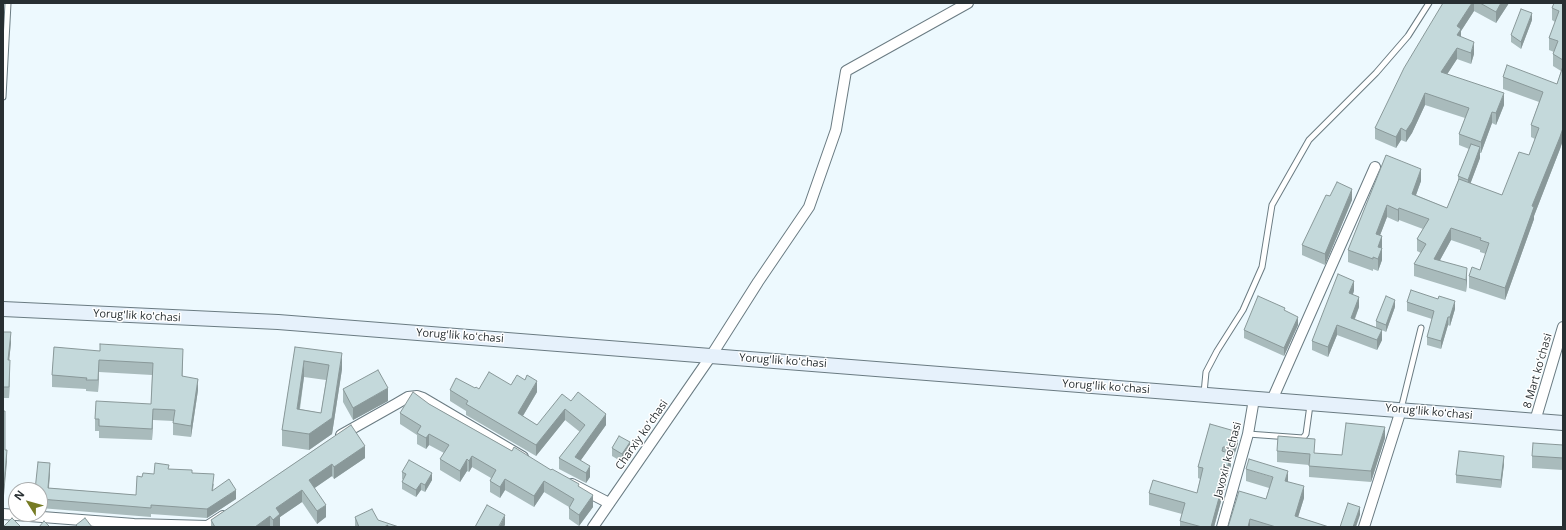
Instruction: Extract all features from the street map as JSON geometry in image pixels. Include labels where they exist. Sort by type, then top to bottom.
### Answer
[{"type":"main road","name":"Yorug'lik koʻchasi","points":[[3,309],[278,322],[1563,423]]},
{"type":"street","name":"Charxiy koʻchasi","points":[[593,527],[711,356],[758,282],[809,207],[836,130],[846,72],[968,3]]},
{"type":"street","points":[[1272,400],[1375,167]]},
{"type":"street","name":"8 Mart koʻchasi","points":[[1535,421],[1563,327]]},
{"type":"street","points":[[330,443],[356,426],[408,397],[416,396],[424,398],[533,462]]},
{"type":"street","name":"Javoxir koʻchasi","points":[[1222,527],[1248,434],[1254,399]]},
{"type":"street","points":[[1364,527],[1401,410]]},
{"type":"street","points":[[561,478],[609,503]]},
{"type":"street","points":[[3,514],[134,524],[207,526],[229,512]]},
{"type":"lane","points":[[3,97],[8,3]]},
{"type":"lane","points":[[1204,394],[1206,372],[1217,350],[1243,310],[1262,267],[1272,205],[1309,140],[1376,72],[1408,36],[1429,3]]},
{"type":"lane","points":[[1401,410],[1421,328]]},
{"type":"lane","points":[[1248,434],[1303,438],[1306,434],[1310,403]]},
{"type":"building","points":[[1443,3],[1472,3],[1457,26],[1461,29],[1457,35],[1474,42],[1471,53],[1457,48],[1441,72],[1504,93],[1496,113],[1492,112],[1481,142],[1459,134],[1469,108],[1425,93],[1412,122],[1406,131],[1401,128],[1396,137],[1375,128],[1404,68]]},
{"type":"building","points":[[1480,3],[1501,3],[1496,12]]},
{"type":"building","points":[[1554,3],[1563,3],[1563,60],[1553,54],[1558,41],[1549,38],[1559,11],[1552,8]]},
{"type":"building","points":[[1521,9],[1532,13],[1521,42],[1511,35]]},
{"type":"building","points":[[1507,65],[1557,84],[1563,66],[1563,128],[1532,206],[1534,207],[1505,288],[1469,276],[1472,267],[1480,270],[1489,243],[1480,240],[1481,238],[1451,228],[1434,259],[1467,268],[1466,280],[1414,264],[1426,244],[1417,239],[1429,219],[1399,208],[1398,210],[1387,205],[1376,234],[1382,236],[1378,247],[1382,248],[1378,259],[1373,257],[1373,259],[1348,250],[1386,155],[1421,169],[1412,194],[1447,208],[1459,179],[1502,195],[1519,152],[1529,155],[1539,128],[1531,125],[1543,92],[1503,77]]},
{"type":"building","points":[[1471,144],[1480,147],[1468,180],[1458,176]]},
{"type":"building","points":[[1337,182],[1352,189],[1325,254],[1302,245],[1326,195],[1330,196]]},
{"type":"building","points":[[1338,274],[1354,281],[1349,293],[1359,297],[1351,318],[1382,330],[1377,340],[1337,325],[1328,347],[1312,341]]},
{"type":"building","points":[[1411,290],[1438,299],[1439,296],[1455,301],[1450,317],[1448,317],[1441,341],[1427,337],[1434,311],[1407,302]]},
{"type":"building","points":[[1258,296],[1285,308],[1284,310],[1298,317],[1284,348],[1244,330]]},
{"type":"building","points":[[1386,296],[1395,300],[1386,325],[1376,321]]},
{"type":"building","points":[[3,332],[11,332],[8,360],[10,360],[9,387],[3,387]]},
{"type":"building","points":[[100,344],[183,349],[182,376],[198,379],[191,426],[173,423],[175,410],[153,409],[152,429],[99,426],[99,419],[95,419],[96,401],[151,404],[153,363],[99,360],[98,380],[86,380],[87,378],[52,375],[54,347],[100,351]]},
{"type":"building","points":[[295,347],[342,353],[332,418],[309,434],[282,430]],"holes":[[[304,361],[329,365],[321,413],[297,409]]]},
{"type":"building","points":[[378,370],[388,388],[353,408],[343,389]]},
{"type":"building","points":[[489,372],[511,385],[517,375],[525,380],[527,375],[537,381],[518,413],[537,425],[562,394],[571,401],[578,392],[606,414],[575,457],[590,466],[586,473],[559,458],[585,425],[565,409],[536,445],[466,404],[468,401],[450,390],[456,378],[479,389]]},
{"type":"building","points":[[413,392],[429,404],[512,451],[514,447],[551,470],[552,469],[579,484],[578,486],[593,495],[579,515],[569,508],[574,499],[544,481],[534,496],[505,479],[500,487],[490,481],[496,470],[472,456],[469,461],[467,459],[460,471],[440,459],[449,445],[429,434],[426,438],[417,433],[421,426],[400,413]]},
{"type":"building","points":[[3,411],[5,411],[5,450],[7,450],[3,496]]},
{"type":"building","points":[[1346,423],[1385,427],[1371,471],[1309,466],[1310,454],[1277,451],[1278,436],[1315,439],[1314,453],[1342,455]]},
{"type":"building","points":[[1210,424],[1238,432],[1233,447],[1223,447],[1222,451],[1231,454],[1211,527],[1202,527],[1180,521],[1185,503],[1149,493],[1153,480],[1197,493],[1203,468],[1198,467]]},
{"type":"building","points":[[351,425],[365,446],[334,467],[332,464],[309,480],[326,505],[317,511],[302,490],[276,508],[280,514],[273,520],[270,516],[255,527],[215,527],[211,520]]},
{"type":"building","points":[[619,436],[630,442],[622,454],[612,448]]},
{"type":"building","points":[[1533,443],[1563,445],[1563,458],[1532,456]]},
{"type":"building","points":[[1459,451],[1504,456],[1501,480],[1456,475]]},
{"type":"building","points":[[1249,459],[1288,471],[1285,481],[1304,486],[1295,516],[1329,527],[1276,527],[1250,519],[1248,527],[1228,527],[1239,491],[1266,499],[1273,477],[1246,469]]},
{"type":"building","points":[[409,460],[432,473],[425,485],[421,483],[416,490],[402,482],[406,474],[402,472]]},
{"type":"building","points":[[38,462],[50,463],[48,488],[48,482],[36,482]]},
{"type":"building","points":[[155,463],[169,465],[168,469],[192,470],[192,473],[214,474],[212,491],[229,479],[236,490],[207,509],[151,505],[151,508],[48,500],[48,488],[136,495],[137,476],[142,477],[143,473],[154,474]]},
{"type":"building","points":[[1348,503],[1360,507],[1353,527],[1340,527]]},
{"type":"building","points":[[487,505],[505,515],[499,526],[500,527],[475,527]]},
{"type":"building","points":[[372,509],[378,520],[399,527],[387,527],[388,525],[384,527],[359,527],[355,517]]},
{"type":"building","points":[[85,518],[92,527],[78,527],[76,525]]},
{"type":"building","points":[[8,522],[16,522],[21,527],[4,527]]},
{"type":"building","points":[[45,522],[50,527],[39,527]]}]
